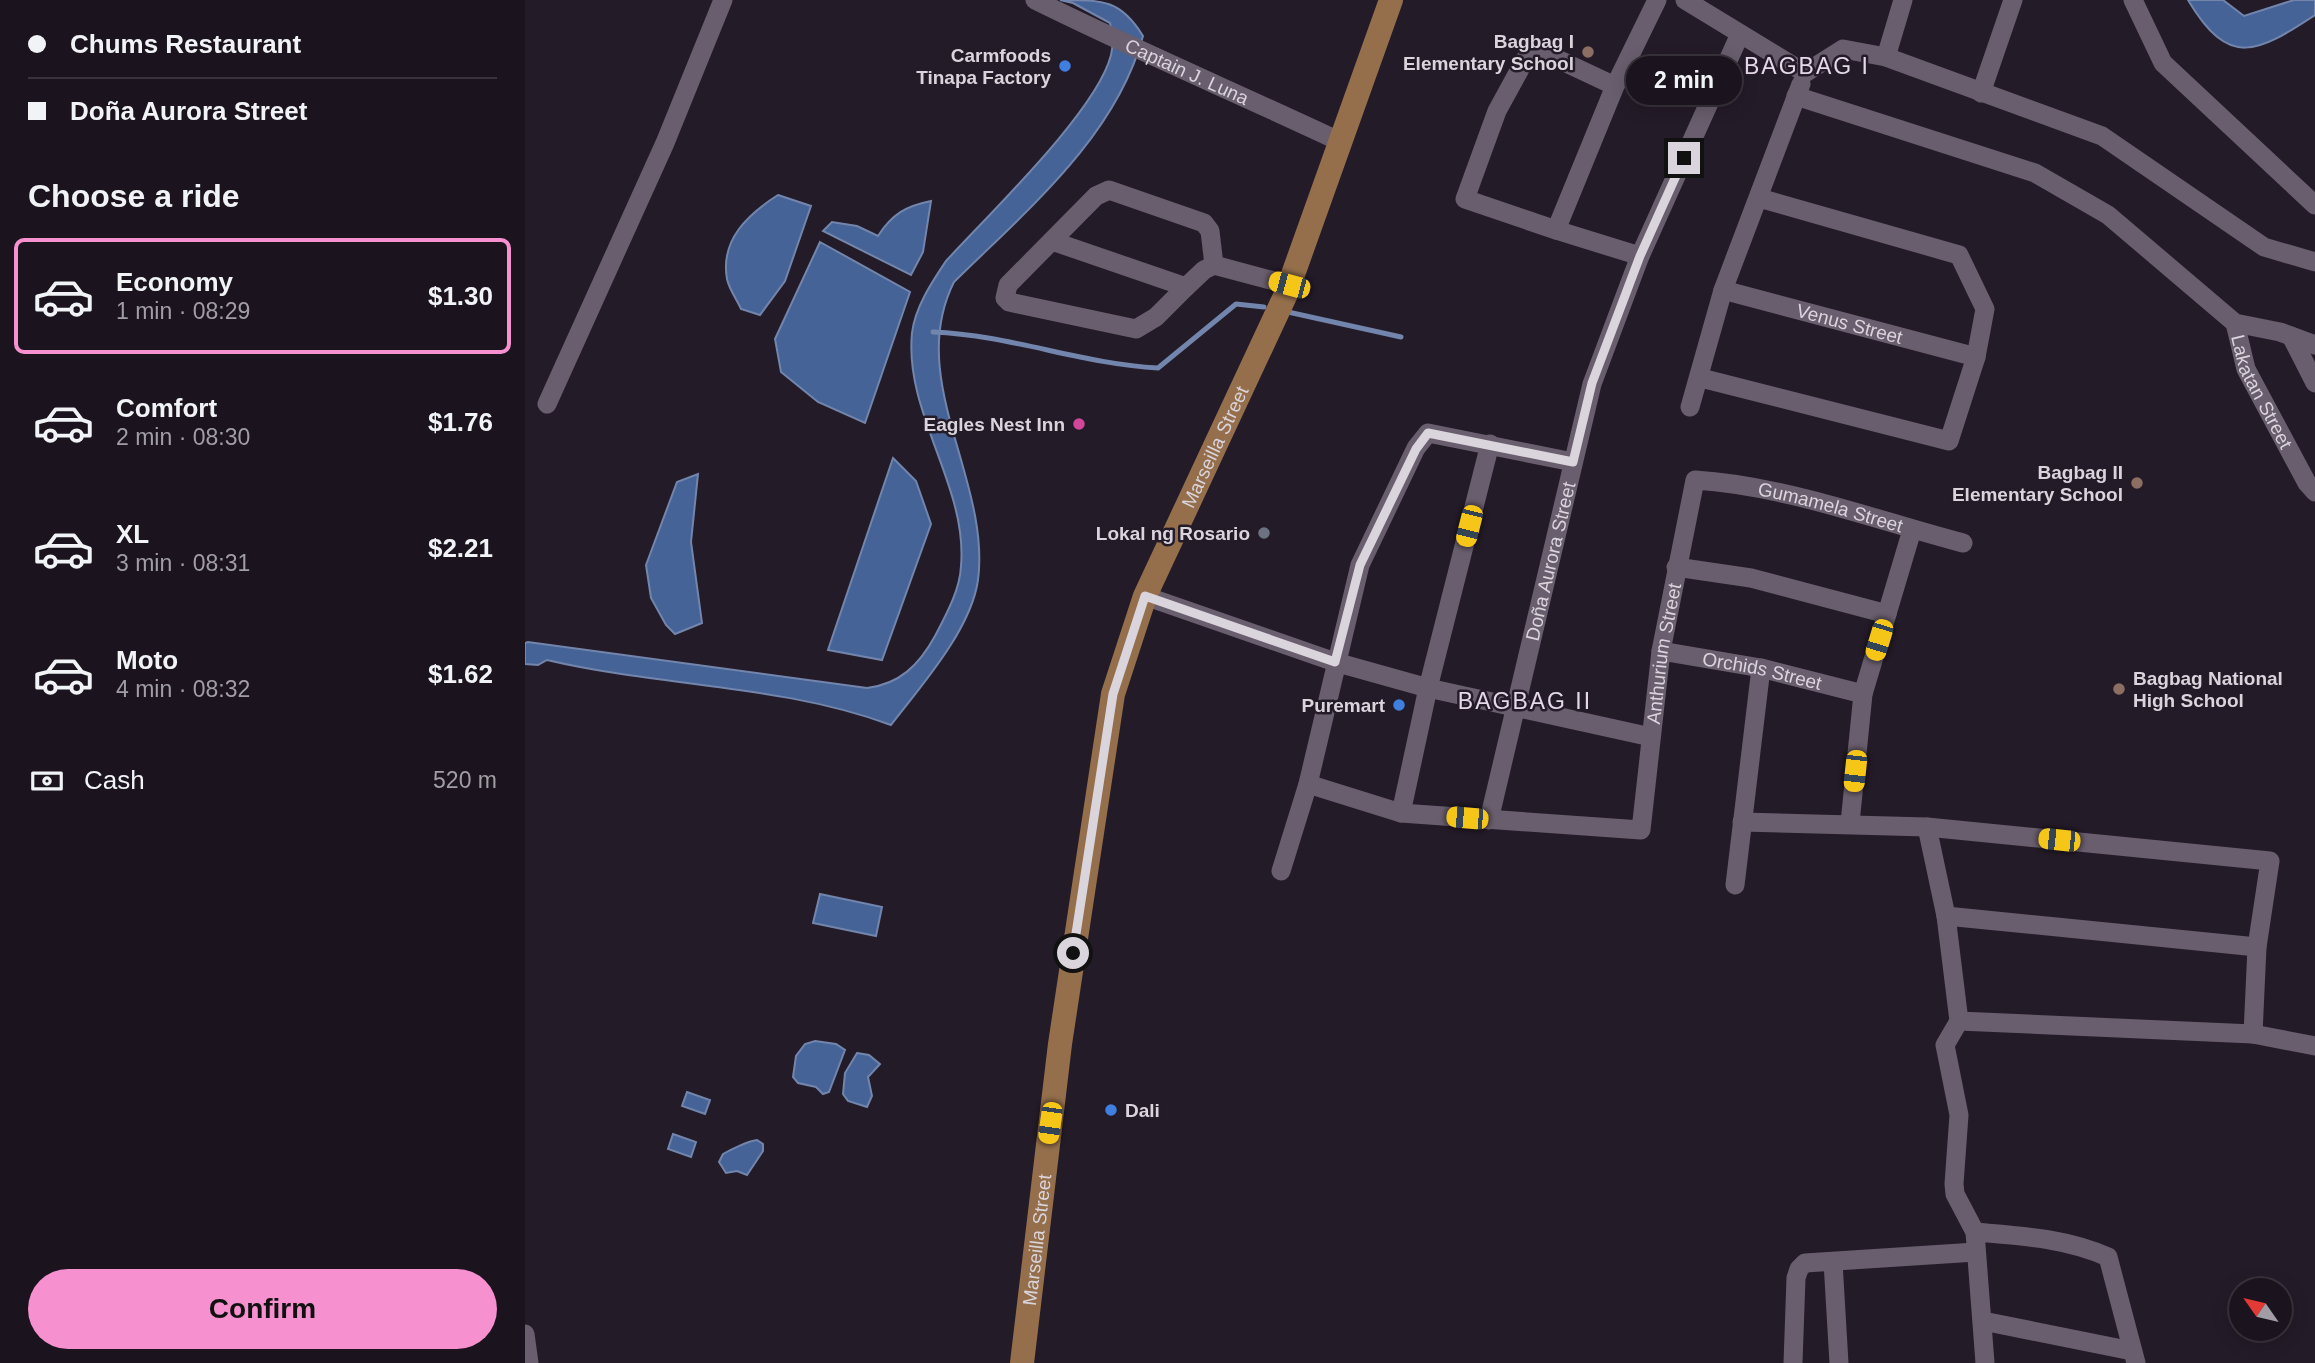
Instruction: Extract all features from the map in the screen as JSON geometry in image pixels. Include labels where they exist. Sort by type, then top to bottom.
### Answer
[{"type":"main road","name":"Marseilla Street","points":[[1022,1363],[1060,1044],[1113,694],[1145,596],[1289,285],[1391,0]]},
{"type":"street","points":[[547,404],[665,143],[723,0]]},
{"type":"street","name":"Captain J. Luna","points":[[1035,0],[1341,142]]},
{"type":"street","points":[[1556,230],[1615,86],[1657,0]]},
{"type":"street","points":[[1685,0],[1805,74]]},
{"type":"street","points":[[1886,57],[1903,0]]},
{"type":"street","points":[[1982,93],[2013,0]]},
{"type":"street","points":[[2133,0],[2163,63],[2315,205]]},
{"type":"street","name":"Doña Aurora Street","points":[[1489,820],[1513,707],[1592,383],[1640,256],[1740,34]]},
{"type":"street","points":[[1615,86],[1532,47],[1497,111],[1465,199],[1640,256]]},
{"type":"street","points":[[1690,407],[1701,378],[1723,290],[1805,74],[1843,50],[1886,57],[2102,136],[2264,247],[2315,262]]},
{"type":"street","points":[[1796,96],[2035,173],[2108,215],[2235,323],[2291,336],[2315,345]]},
{"type":"street","points":[[1214,265],[1210,231],[1204,223],[1109,190],[1096,196],[1008,285],[1005,298],[1009,302],[1136,329],[1156,317],[1208,266],[1214,265],[1289,285]]},
{"type":"street","points":[[1701,378],[1949,441],[1976,357],[1985,309],[1959,255],[1759,198]]},
{"type":"street","points":[[1052,241],[1186,287]]},
{"type":"street","name":"Venus Street","points":[[1723,290],[1976,357]]},
{"type":"street","name":"Lakatan Street","points":[[2235,323],[2246,369],[2307,484],[2315,492]]},
{"type":"street","points":[[2291,336],[2315,383]]},
{"type":"street","points":[[1281,871],[1308,784],[1360,565],[1416,449],[1428,433],[1573,462]]},
{"type":"street","points":[[1401,813],[1428,688],[1490,444]]},
{"type":"street","name":"Gumamela Street","points":[[1695,480],[1724,482],[1810,500],[1963,543]]},
{"type":"street","name":"Anthurium Street","points":[[1489,820],[1641,830],[1661,651],[1695,480]]},
{"type":"street","points":[[1850,823],[1863,694],[1912,530]]},
{"type":"street","points":[[1676,567],[1751,578],[1887,614]]},
{"type":"street","points":[[1145,596],[1335,662],[1428,688],[1651,737]]},
{"type":"street","name":"Orchids Street","points":[[1661,651],[1761,668],[1863,694]]},
{"type":"street","points":[[1735,885],[1761,668]]},
{"type":"street","points":[[1308,784],[1401,813],[1489,820]]},
{"type":"street","points":[[1742,822],[1927,827],[2270,861],[2257,947],[2253,1034]]},
{"type":"street","points":[[1927,827],[1946,916],[1959,1021],[1945,1045],[1959,1115],[1955,1194],[1975,1232],[1985,1363]]},
{"type":"street","points":[[1946,916],[2257,947]]},
{"type":"street","points":[[1959,1021],[2253,1034],[2315,1046]]},
{"type":"street","points":[[1975,1232],[2053,1240],[2085,1247],[2108,1257],[2134,1357],[1983,1321]]},
{"type":"street","points":[[1794,1363],[1799,1269],[1805,1264],[1976,1252]]},
{"type":"street","points":[[1833,1262],[1839,1363]]},
{"type":"street","points":[[525,1334],[529,1363]]},
{"type":"water","points":[[1060,0],[1110,4],[1127,15],[1143,36],[1130,73],[1090,140],[1038,200],[954,282],[941,319],[939,355],[943,393],[973,505],[979,542],[978,580],[966,618],[955,638],[891,725],[806,701],[633,676],[547,660],[538,665],[525,664],[525,643],[528,642],[867,688],[899,677],[922,656],[935,636],[955,593],[961,566],[961,536],[955,507],[917,392],[912,363],[914,323],[925,295],[946,261],[1064,133],[1102,78],[1112,51],[1110,23],[1073,3]]},
{"type":"water","points":[[2188,0],[2223,0],[2244,16],[2294,0],[2315,0],[2315,15],[2276,38],[2245,48],[2231,45],[2217,37]]},
{"type":"water","points":[[778,195],[811,206],[785,281],[760,315],[741,309],[731,291],[726,265],[732,240],[739,230],[756,211]]},
{"type":"water","points":[[931,201],[923,252],[911,275],[823,231],[832,222],[857,226],[878,236],[900,212]]},
{"type":"water","points":[[820,242],[910,292],[865,423],[818,402],[781,372],[775,339]]},
{"type":"water","points":[[893,458],[916,481],[931,524],[882,660],[828,650]]},
{"type":"water","points":[[698,474],[691,542],[702,623],[675,634],[666,625],[651,598],[646,565],[677,482]]},
{"type":"water","points":[[820,894],[882,907],[876,936],[813,923]]},
{"type":"water","points":[[815,1041],[836,1044],[845,1050],[829,1092],[823,1094],[816,1087],[798,1083],[793,1077],[796,1056],[805,1044]]},
{"type":"water","points":[[857,1053],[869,1055],[880,1064],[868,1077],[872,1096],[867,1107],[848,1101],[843,1094],[845,1073]]},
{"type":"water","points":[[687,1092],[710,1100],[705,1114],[682,1106]]},
{"type":"water","points":[[673,1134],[696,1142],[691,1157],[668,1149]]},
{"type":"water","points":[[757,1140],[763,1144],[763,1151],[747,1175],[737,1171],[726,1173],[719,1162],[723,1154]]},
{"type":"waterway","points":[[933,332],[990,338],[1102,361],[1158,368],[1236,304],[1264,307]]},
{"type":"waterway","points":[[1288,312],[1401,337]]},
{"type":"place","name":"Bagbag I Elementary School","points":[[1588,52]]},
{"type":"place","name":"Carmfoods Tinapa Factory","points":[[1065,66]]},
{"type":"place","name":"Eagles Nest Inn","points":[[1079,424]]},
{"type":"place","name":"Bagbag II Elementary School","points":[[2137,483]]},
{"type":"place","name":"Lokal ng Rosario","points":[[1264,533]]},
{"type":"place","name":"Bagbag National High School","points":[[2119,689]]},
{"type":"place","name":"Puremart","points":[[1399,705]]},
{"type":"place","name":"Dali","points":[[1111,1110]]},
{"type":"district","name":"BAGBAG I","points":[[1807,66]]},
{"type":"district","name":"BAGBAG II","points":[[1525,701]]},
{"type":"route","points":[[1073,953],[1113,694],[1145,596],[1335,662],[1360,565],[1416,449],[1428,433],[1573,462],[1592,383],[1640,256],[1684,158]]}]
